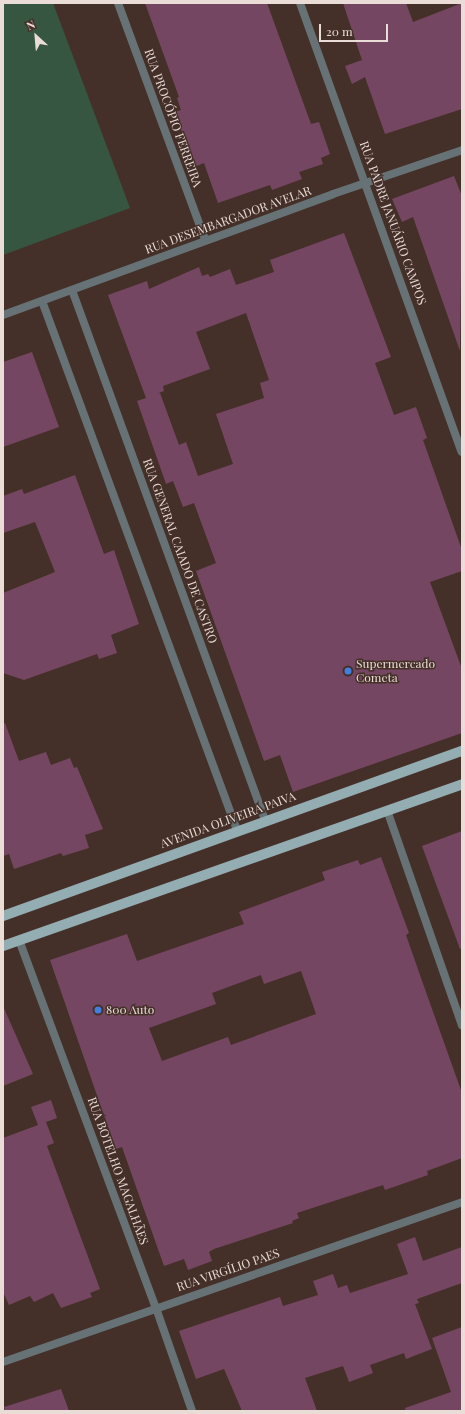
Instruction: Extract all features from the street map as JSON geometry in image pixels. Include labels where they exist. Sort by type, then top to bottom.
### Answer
[{"type":"main road","name":"AVENIDA OLIVEIRA PAIVA","points":[[3,916],[237,830],[462,751]]},
{"type":"main road","points":[[3,946],[462,784]]},
{"type":"street","name":"RUA PROCÓPIO FERREIRA","points":[[118,3],[205,240]]},
{"type":"street","name":"RUA PADRE JANUÁRIO CAMPOS","points":[[300,3],[462,452]]},
{"type":"street","name":"RUA DESEMBARGADOR AVELAR","points":[[3,315],[42,302],[205,240],[462,150]]},
{"type":"street","name":"RUA GENERAL CAIADO DE CASTRO","points":[[72,290],[265,820]]},
{"type":"street","points":[[42,302],[237,830]]},
{"type":"street","points":[[387,810],[462,1026]]},
{"type":"street","name":"RUA BOTELHO MAGALHÃES","points":[[19,940],[156,1308],[192,1411]]},
{"type":"street","name":"RUA VIRGÍLIO PAES","points":[[3,1362],[462,1202]]},
{"type":"green space","points":[[3,3],[53,3],[130,208],[3,255]]},
{"type":"building","points":[[145,3],[267,3],[311,124],[319,122],[330,154],[321,158],[323,164],[299,172],[302,179],[272,190],[270,185],[218,203],[204,163],[194,167],[175,112],[181,110],[177,98],[179,97]]},
{"type":"building","points":[[343,3],[406,3],[413,22],[462,3],[462,109],[385,134],[365,77],[352,84],[345,66],[362,60]]},
{"type":"building","points":[[454,176],[462,196],[460,351],[413,217],[402,222],[392,199]]},
{"type":"building","points":[[344,233],[391,357],[375,363],[394,415],[416,407],[427,438],[423,440],[462,550],[462,571],[430,582],[462,669],[462,733],[293,792],[280,755],[264,761],[196,571],[216,563],[194,503],[183,507],[173,481],[166,484],[137,401],[146,398],[108,295],[147,281],[149,289],[199,267],[202,276],[208,274],[210,277],[230,269],[236,285],[274,272],[270,260]],"holes":[[[246,313],[269,380],[260,383],[264,398],[216,414],[233,464],[198,476],[186,442],[179,445],[160,393],[156,394],[164,391],[163,386],[210,369],[196,332]]]},
{"type":"building","points":[[32,352],[59,427],[3,447],[3,362]]},
{"type":"building","points":[[75,475],[104,554],[114,550],[139,624],[111,635],[117,653],[99,659],[97,654],[24,680],[3,673],[3,593],[55,572],[35,522],[3,533],[3,496],[22,489],[24,494]]},
{"type":"building","points":[[5,723],[19,761],[46,752],[51,765],[70,758],[74,768],[77,767],[103,829],[85,835],[89,848],[63,856],[61,853],[14,869],[9,854],[3,856],[3,724]]},
{"type":"building","points":[[462,831],[462,948],[460,949],[422,846]]},
{"type":"building","points":[[381,857],[409,933],[406,935],[462,1093],[462,1158],[427,1171],[428,1175],[385,1190],[383,1185],[297,1213],[299,1218],[292,1221],[293,1223],[214,1249],[209,1252],[212,1261],[188,1270],[184,1259],[164,1266],[122,1147],[116,1149],[50,960],[127,934],[137,961],[244,924],[239,912],[325,880],[322,872],[358,860],[360,865]],"holes":[[[301,971],[316,1014],[231,1045],[228,1037],[162,1061],[149,1028],[216,1004],[212,993],[261,975],[264,984]]]},
{"type":"building","points":[[3,1006],[33,1074],[3,1086]]},
{"type":"building","points":[[51,1100],[57,1118],[46,1122],[54,1143],[47,1146],[100,1289],[90,1293],[92,1297],[61,1308],[53,1293],[34,1302],[30,1296],[9,1305],[3,1292],[3,1138],[38,1125],[31,1107]]},
{"type":"building","points":[[415,1237],[423,1261],[462,1247],[462,1283],[417,1299],[419,1303],[415,1304],[432,1349],[406,1359],[404,1353],[370,1365],[373,1373],[349,1382],[343,1366],[305,1378],[317,1411],[242,1411],[224,1369],[196,1379],[179,1331],[280,1297],[283,1306],[318,1295],[313,1281],[333,1274],[338,1288],[347,1285],[350,1293],[408,1274],[397,1244]]},
{"type":"building","points":[[462,1327],[462,1411],[406,1411],[405,1408],[451,1392],[432,1338]]},
{"type":"building","points":[[61,1389],[69,1411],[5,1411],[4,1407]]},
{"type":"place","name":"Supermercado Cometa","points":[[348,671]]},
{"type":"place","name":"800 Auto","points":[[98,1010]]}]
